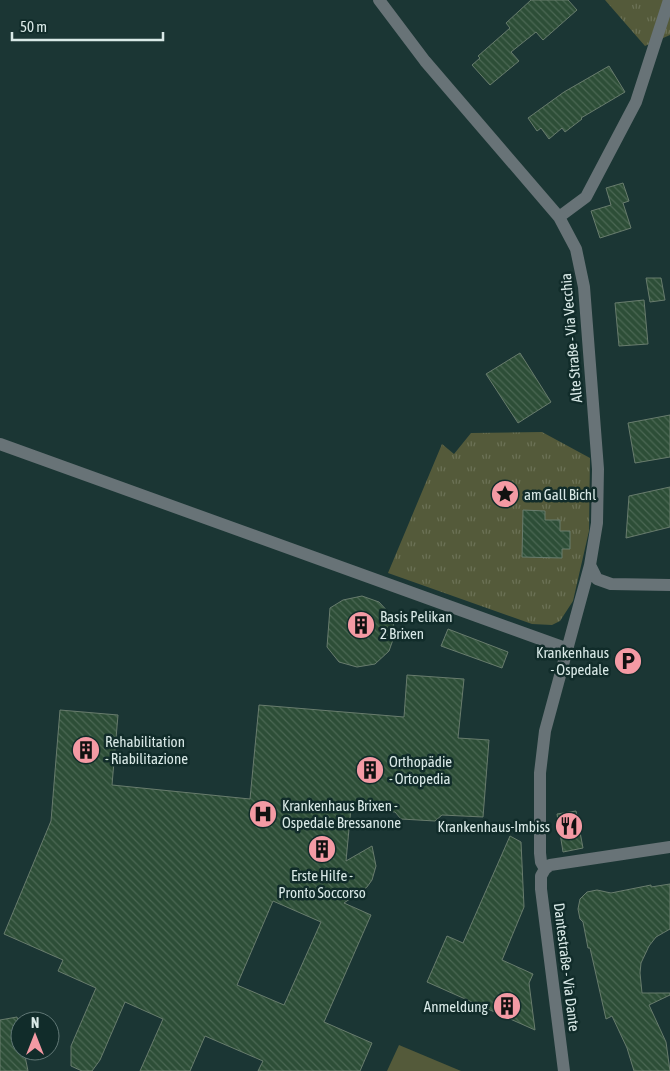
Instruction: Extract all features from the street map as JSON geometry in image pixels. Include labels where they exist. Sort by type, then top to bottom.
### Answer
[{"type":"street","name":"Alte Straße - Via Vecchia","points":[[379,0],[425,61],[559,217],[576,249],[584,287],[598,469],[597,523],[590,565],[545,731],[540,773],[540,853],[541,862],[545,869]]},
{"type":"street","points":[[559,217],[586,196],[636,102],[669,0]]},
{"type":"street","points":[[0,444],[568,650]]},
{"type":"street","points":[[590,565],[597,579],[611,584],[670,585]]},
{"type":"street","points":[[545,869],[550,865],[670,847]]},
{"type":"street","name":"Dantestraße - Via Dante","points":[[545,869],[541,876],[541,889],[564,1071]]},
{"type":"green space","points":[[605,0],[670,0],[670,35],[645,46]]},
{"type":"green space","name":"am Gall Bichl","points":[[542,432],[590,458],[589,531],[573,601],[560,621],[552,625],[532,624],[388,573],[442,444],[454,454],[471,433]]},
{"type":"green space","points":[[399,1045],[461,1071],[387,1071]]},
{"type":"building","points":[[531,0],[568,0],[577,10],[543,40],[536,32],[511,52],[519,61],[490,85],[472,65],[480,58],[478,56],[510,28],[506,23]]},
{"type":"building","points":[[609,66],[625,92],[581,118],[565,132],[562,128],[549,139],[541,128],[537,131],[528,118],[564,92]]},
{"type":"building","points":[[623,183],[629,201],[623,203],[631,228],[600,238],[591,211],[611,205],[606,188]]},
{"type":"building","points":[[646,278],[661,278],[665,300],[650,302]]},
{"type":"building","points":[[644,300],[648,344],[619,346],[615,303]]},
{"type":"building","points":[[520,353],[551,402],[518,423],[486,374]]},
{"type":"building","points":[[670,415],[670,457],[635,463],[628,423]]},
{"type":"building","points":[[670,487],[670,527],[626,538],[629,496]]},
{"type":"building","points":[[523,510],[545,511],[545,520],[560,520],[560,531],[570,531],[570,549],[562,549],[562,558],[522,557]]},
{"type":"building","name":"Basis Pelikan 2 Brixen","points":[[362,596],[379,602],[392,616],[395,634],[389,651],[375,664],[357,667],[339,662],[327,647],[330,608],[343,600]]},
{"type":"building","points":[[448,629],[508,652],[502,668],[441,646]]},
{"type":"building","points":[[407,675],[464,679],[458,738],[489,740],[483,817],[442,815],[435,821],[401,819],[395,812],[351,808],[346,861],[372,846],[376,866],[372,880],[367,887],[344,903],[371,915],[324,1022],[372,1043],[360,1071],[258,1071],[263,1061],[205,1036],[190,1071],[140,1071],[163,1019],[125,1002],[100,1060],[92,1071],[82,1071],[71,1066],[71,1046],[96,988],[58,971],[63,960],[4,934],[51,821],[60,710],[118,715],[112,785],[250,799],[259,705],[404,717]],"holes":[[[273,901],[321,922],[284,1005],[237,985]]]},
{"type":"building","points":[[576,811],[583,848],[563,852],[557,814]]},
{"type":"building","points":[[510,836],[521,842],[524,907],[502,960],[533,974],[529,983],[535,1030],[427,982],[447,936],[463,943]]},
{"type":"building","points":[[670,884],[670,929],[656,937],[649,946],[641,963],[640,973],[642,993],[670,993],[670,995],[649,1005],[666,1042],[670,1071],[634,1071],[627,1048],[612,1016],[606,1019],[590,948],[588,948],[583,922],[580,919],[578,909],[580,899],[587,892],[597,890],[611,893],[651,885],[651,887]]},
{"type":"building","points":[[10,1018],[10,1061],[26,1061],[28,1071],[0,1071],[0,1020]]},
{"type":"place","name":"am Gall Bichl","points":[[505,494]]},
{"type":"place","name":"Basis Pelikan 2 Brixen","points":[[361,625]]},
{"type":"place","name":"Krankenhaus - Ospedale","points":[[628,661]]},
{"type":"place","name":"Rehabilitation - Riabilitazione","points":[[86,750]]},
{"type":"place","name":"Orthopädie - Ortopedia","points":[[370,770]]},
{"type":"place","name":"Krankenhaus Brixen - Ospedale Bressanone","points":[[263,814]]},
{"type":"place","name":"Krankenhaus-Imbiss","points":[[569,826]]},
{"type":"place","name":"Erste Hilfe - Pronto Soccorso","points":[[322,849]]},
{"type":"place","name":"Anmeldung","points":[[507,1006]]}]
